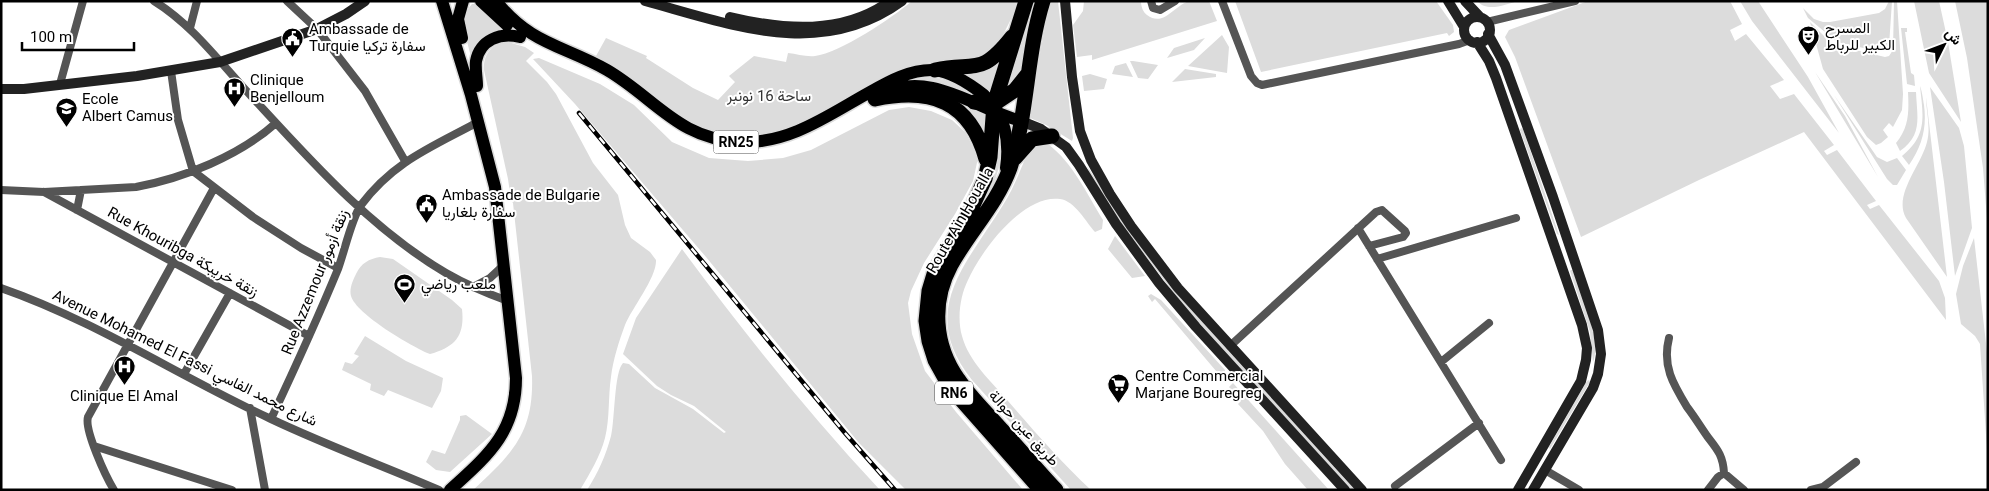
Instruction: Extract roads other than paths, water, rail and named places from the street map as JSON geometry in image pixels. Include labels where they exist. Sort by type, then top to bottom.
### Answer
[{"type":"highway","name":"RN25","points":[[974,102],[996,110],[1026,1]]},
{"type":"highway","name":"Route Aïn Houalla","points":[[967,390],[945,356],[938,330],[940,290],[951,266],[999,192],[1012,161],[1043,1]]},
{"type":"highway","name":"RN25","points":[[934,70],[972,68],[988,62],[1001,51],[1018,30]]},
{"type":"highway","points":[[996,110],[1029,72]]},
{"type":"highway","points":[[875,99],[899,95],[923,96],[953,107],[970,122],[976,131],[981,141],[988,168]]},
{"type":"highway","name":"Route Aïn Houalla","points":[[935,271],[982,189],[988,168],[996,110]]},
{"type":"highway","points":[[1012,161],[1032,139],[1052,136]]},
{"type":"highway","name":"طريق عين حوالة","points":[[935,271],[929,291],[926,321],[929,341],[939,370],[956,395],[1041,490]]},
{"type":"highway","name":"طريق عين حوالة","points":[[967,390],[1056,490]]},
{"type":"main road","points":[[442,1],[495,187],[516,378],[515,398],[510,418],[502,436],[490,452],[450,490]]},
{"type":"main road","name":"RN25","points":[[462,490],[497,457],[510,440],[521,410],[524,388],[505,202],[477,86],[458,24],[458,15],[463,1]]},
{"type":"main road","name":"RN25","points":[[481,1],[520,37],[604,78],[683,135],[706,145],[730,150],[755,151],[792,143],[898,88],[913,86],[943,91],[974,102]]},
{"type":"main road","name":"RN25","points":[[496,1],[512,19],[533,36],[606,70],[676,122],[702,135],[730,142],[753,142],[787,136],[808,127],[888,81],[906,74],[934,70],[962,80],[996,110],[1021,122]]},
{"type":"main road","name":"RN25","points":[[477,86],[476,61],[485,44],[501,35],[520,37]]},
{"type":"main road","points":[[996,110],[1005,133],[1007,153],[1005,173],[999,192]]},
{"type":"street","points":[[60,84],[83,1]]},
{"type":"street","points":[[154,1],[190,28],[276,123],[360,207],[423,258],[445,272],[473,287],[508,301]]},
{"type":"street","points":[[190,28],[197,1]]},
{"type":"street","points":[[287,1],[317,29],[366,91],[405,161]]},
{"type":"street","points":[[1,89],[18,90],[172,71],[220,62],[317,29],[346,14],[365,1]]},
{"type":"street","points":[[646,1],[744,27],[781,33],[804,34],[826,33],[852,28],[879,17],[902,1]]},
{"type":"street","points":[[670,1],[746,21],[798,27],[826,26],[851,20],[875,11],[890,1]]},
{"type":"street","points":[[1065,1],[1080,132],[1091,160],[1110,194],[1154,258],[1178,288],[1362,490]]},
{"type":"street","points":[[1151,1],[1153,8],[1160,10],[1174,1]]},
{"type":"street","points":[[1222,1],[1251,76],[1257,83],[1262,85],[1486,38],[1489,28],[1465,1]]},
{"type":"street","points":[[1448,1],[1464,27],[1465,34],[1474,41],[1493,69],[1586,336],[1587,348],[1584,371],[1576,391],[1518,490]]},
{"type":"street","points":[[1464,27],[1469,20],[1483,20],[1575,1]]},
{"type":"street","points":[[1488,34],[1505,65],[1524,117],[1598,330],[1601,354],[1598,374],[1590,393],[1534,490]]},
{"type":"street","points":[[172,71],[177,115],[193,171],[278,234],[338,268]]},
{"type":"street","points":[[1511,121],[1524,117]]},
{"type":"street","name":"Rue Azzemour زنقة أزمور","points":[[271,419],[338,268],[360,207],[381,183],[405,161],[478,122]]},
{"type":"street","points":[[1021,122],[1052,136],[1073,156],[1121,231],[1177,305],[1345,490]]},
{"type":"street","points":[[1,190],[44,192],[136,187],[193,171],[251,142],[276,123]]},
{"type":"street","points":[[114,490],[94,446],[87,424],[88,417],[214,188]]},
{"type":"street","points":[[77,210],[81,190]]},
{"type":"street","name":"Rue Khouribga زنقة خريبكة","points":[[44,192],[309,336]]},
{"type":"street","points":[[1230,346],[1376,212],[1382,210],[1406,233],[1403,237],[1369,246]]},
{"type":"street","points":[[1377,259],[1516,218]]},
{"type":"street","points":[[1358,228],[1502,460]]},
{"type":"street","points":[[1558,255],[1571,251]]},
{"type":"street","points":[[473,287],[490,278],[504,265]]},
{"type":"street","name":"Avenue Mohamed El Fassi شارع محمد الفاسي","points":[[1,288],[34,299],[81,321],[271,419],[440,490]]},
{"type":"street","points":[[184,374],[230,293]]},
{"type":"street","points":[[1441,362],[1489,322]]},
{"type":"street","points":[[1669,338],[1666,354],[1670,378],[1716,448],[1723,461],[1724,473],[1744,490]]},
{"type":"street","points":[[1584,371],[1598,374]]},
{"type":"street","points":[[250,408],[265,490]]},
{"type":"street","points":[[1395,486],[1479,423]]},
{"type":"street","points":[[94,446],[232,490]]},
{"type":"street","points":[[1811,490],[1823,487],[1856,462]]},
{"type":"street","points":[[1545,470],[1578,490]]},
{"type":"street","points":[[1708,490],[1718,477],[1724,473]]},
{"type":"railway","points":[[579,113],[845,433],[895,490]]},
{"type":"place","name":"المسرح الكبير للرباط","points":[[1809,56]]},
{"type":"place","name":"Ambassade de Turquie سفارة تركيا","points":[[293,57]]},
{"type":"place","name":"Clinique Benjelloum","points":[[234,108]]},
{"type":"place","name":"Ecole Albert Camus","points":[[66,127]]},
{"type":"place","name":"Ambassade de Bulgarie سفارة بلغاريا","points":[[426,223]]},
{"type":"place","name":"ملعب رياضي","points":[[405,303]]},
{"type":"place","name":"Clinique El Amal","points":[[124,386]]},
{"type":"place","name":"Centre Commercial Marjane Bouregreg","points":[[1119,404]]},
{"type":"park label","name":"ساحة 16 نونبر","points":[[769,96]]}]
